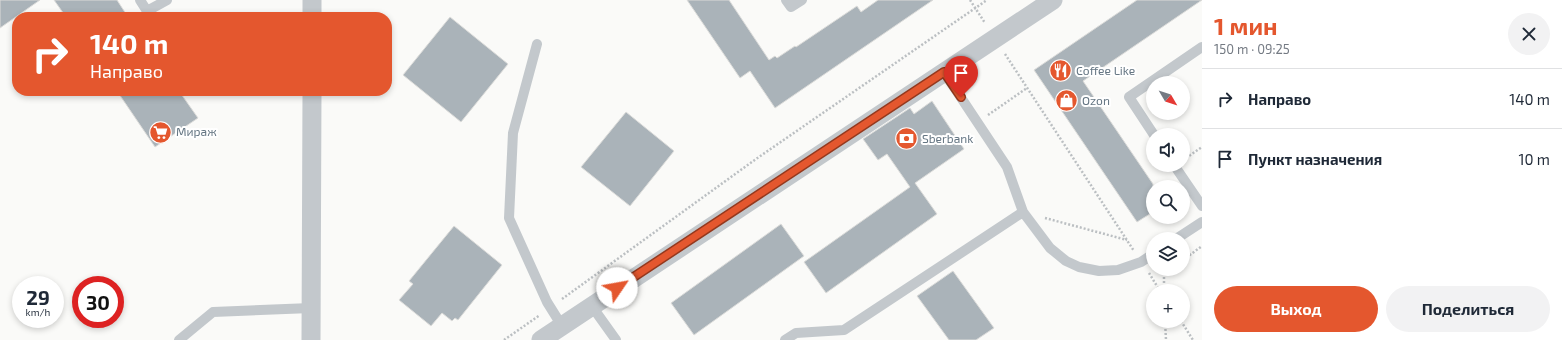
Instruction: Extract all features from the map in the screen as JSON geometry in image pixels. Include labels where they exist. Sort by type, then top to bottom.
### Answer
[{"type":"street","points":[[312,0],[312,12]]},
{"type":"street","points":[[541,340],[591,305],[1053,0]]},
{"type":"street","points":[[311,340],[312,96]]},
{"type":"lane","points":[[140,0],[147,11],[167,0]]},
{"type":"lane","points":[[786,0],[791,8],[802,0]]},
{"type":"lane","points":[[537,44],[513,133],[508,218],[550,308],[562,326]]},
{"type":"lane","points":[[1150,128],[1129,96],[1202,47]]},
{"type":"lane","points":[[944,72],[1007,166],[1023,212],[1050,248],[1066,261],[1099,271],[1118,270],[1141,262],[1146,259]]},
{"type":"lane","points":[[1179,172],[1202,206]]},
{"type":"lane","points":[[785,340],[796,333],[844,330],[1023,212]]},
{"type":"lane","points":[[1187,232],[1202,222]]},
{"type":"lane","points":[[591,305],[616,340]]},
{"type":"lane","points":[[179,340],[214,312],[311,308]]},
{"type":"path","points":[[970,0],[1155,284]]},
{"type":"path","points":[[504,340],[756,160],[987,0]]},
{"type":"path","points":[[977,122],[1027,88]]},
{"type":"path","points":[[1190,155],[1202,147]]},
{"type":"path","points":[[1023,212],[1127,240]]},
{"type":"path","points":[[1190,255],[1202,246]]},
{"type":"path","points":[[1165,328],[1166,340]]},
{"type":"path","points":[[1185,328],[1193,340]]},
{"type":"building","points":[[0,0],[40,0],[23,12],[12,12],[12,20],[0,28]]},
{"type":"building","points":[[54,0],[117,0],[125,12],[62,12]]},
{"type":"building","points":[[687,0],[729,0],[769,60],[775,56],[777,58],[795,46],[796,47],[857,6],[861,12],[878,0],[933,0],[775,108],[750,71],[740,78]]},
{"type":"building","points":[[1137,0],[1202,0],[1083,81],[1150,180],[1146,180],[1146,216],[1137,222],[1034,70]]},
{"type":"building","points":[[450,17],[508,64],[461,122],[403,75]]},
{"type":"building","name":"Мираж","points":[[120,96],[183,96],[198,118],[155,147]]},
{"type":"building","points":[[932,101],[964,149],[915,183],[937,214],[826,293],[804,262],[910,187],[887,154],[878,160],[863,139],[910,108],[914,114]]},
{"type":"building","points":[[626,112],[674,151],[630,206],[581,167]]},
{"type":"building","points":[[781,224],[804,256],[694,335],[671,303]]},
{"type":"building","points":[[454,226],[502,265],[458,320],[455,318],[452,321],[442,313],[431,326],[399,300],[413,284],[409,281]]},
{"type":"building","points":[[953,271],[994,328],[976,340],[949,340],[917,296]]},
{"type":"place","name":"Coffee Like","points":[[1060,71]]},
{"type":"place","name":"Ozon","points":[[1067,101]]},
{"type":"place","name":"Мираж","points":[[161,132]]},
{"type":"place","name":"Sberbank","points":[[906,139]]},
{"type":"route","points":[[617,288],[944,72],[961,97]]}]
